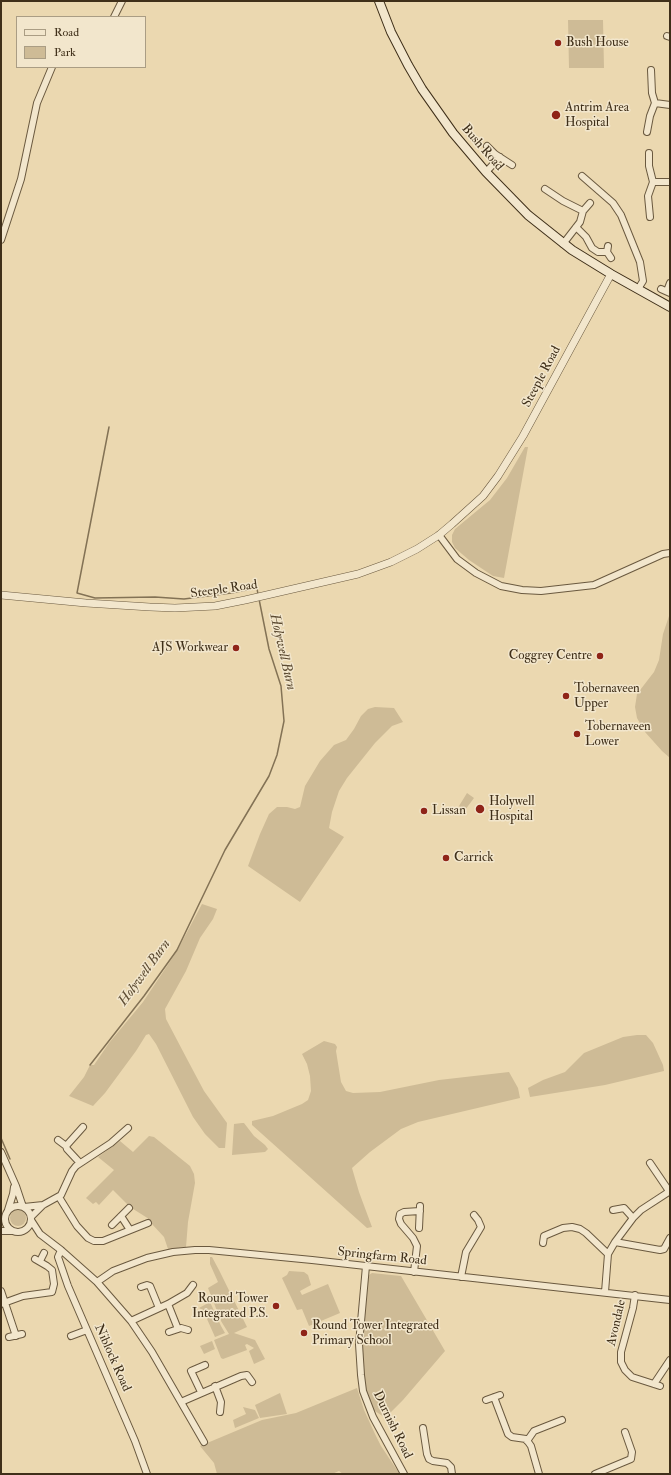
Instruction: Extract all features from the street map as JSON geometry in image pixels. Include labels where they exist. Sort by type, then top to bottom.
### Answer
[{"type":"main road","name":"Bush Road","points":[[379,1],[391,32],[422,89],[435,109],[462,144],[486,172],[528,215],[564,244],[611,274]]},
{"type":"main road","points":[[611,274],[670,307]]},
{"type":"street","points":[[114,16],[122,1]]},
{"type":"street","points":[[1,240],[21,179],[37,102],[52,68]]},
{"type":"street","points":[[648,132],[650,116],[655,103],[652,93],[652,70]]},
{"type":"street","points":[[655,103],[670,105]]},
{"type":"street","points":[[487,146],[512,166]]},
{"type":"street","points":[[649,153],[648,166],[653,182],[648,196],[650,218]]},
{"type":"street","points":[[486,172],[500,157]]},
{"type":"street","points":[[582,176],[613,203],[621,215],[640,262],[642,281],[638,289]]},
{"type":"street","points":[[653,182],[670,182]]},
{"type":"street","points":[[545,189],[563,202],[583,211]]},
{"type":"street","points":[[564,244],[580,222],[583,211],[590,203]]},
{"type":"street","points":[[576,228],[586,237],[592,248],[598,252],[608,249],[611,258]]},
{"type":"street","name":"Steeple Road","points":[[1,595],[86,603],[175,608],[215,606],[257,598],[369,571],[417,549],[439,535],[483,496],[510,458],[526,432],[611,274]]},
{"type":"street","points":[[666,291],[670,283]]},
{"type":"street","points":[[439,535],[457,559],[476,573],[501,586],[522,590],[541,591],[594,584],[663,554],[670,553]]},
{"type":"street","points":[[66,1146],[83,1127]]},
{"type":"street","points":[[8,1210],[16,1206],[24,1207],[43,1205],[59,1197],[72,1171],[80,1163],[97,1154],[111,1143],[123,1129]]},
{"type":"street","points":[[58,1140],[66,1146],[80,1163]]},
{"type":"street","points":[[1,1152],[24,1207],[28,1211],[40,1234],[61,1250],[97,1282],[131,1321],[152,1352],[204,1442]]},
{"type":"street","points":[[605,1292],[608,1254],[615,1242],[633,1218],[669,1191],[650,1162]]},
{"type":"street","points":[[651,1178],[657,1174]]},
{"type":"street","points":[[1,1223],[8,1210],[13,1194],[14,1182]]},
{"type":"street","points":[[59,1197],[77,1226],[92,1240],[103,1241],[148,1223]]},
{"type":"street","points":[[21,1231],[28,1227],[31,1218],[43,1205]]},
{"type":"street","points":[[112,1225],[129,1208]]},
{"type":"street","points":[[414,1272],[417,1246],[413,1238],[400,1223],[401,1213],[420,1208],[419,1228]]},
{"type":"street","points":[[613,1210],[624,1208],[633,1218]]},
{"type":"street","points":[[461,1277],[466,1252],[481,1227],[474,1215]]},
{"type":"street","points":[[121,1216],[130,1230]]},
{"type":"street","points":[[5,1217],[7,1225],[13,1231]]},
{"type":"street","points":[[543,1243],[544,1236],[563,1228],[572,1227],[580,1229],[586,1233],[608,1254]]},
{"type":"street","points":[[1,1231],[21,1231],[40,1234]]},
{"type":"street","points":[[615,1242],[660,1250],[664,1249],[670,1238]]},
{"type":"street","name":"Niblock Road","points":[[61,1250],[58,1257],[61,1268],[135,1441],[147,1474]]},
{"type":"street","name":"Springfarm Road","points":[[97,1282],[108,1273],[147,1258],[173,1252],[195,1250],[219,1251],[366,1266],[670,1300]]},
{"type":"street","points":[[3,1303],[23,1296],[52,1292],[54,1288],[50,1268],[37,1260],[44,1253]]},
{"type":"street","name":"Durnish Road","points":[[366,1266],[359,1344],[363,1391],[373,1417],[404,1474]]},
{"type":"street","points":[[141,1288],[147,1285],[150,1286],[159,1308]]},
{"type":"street","points":[[131,1321],[168,1304],[187,1293],[192,1285]]},
{"type":"street","points":[[1,1291],[3,1303],[19,1335],[9,1338]]},
{"type":"street","name":"Avondale","points":[[634,1295],[633,1308],[621,1352],[621,1362],[624,1370],[632,1377],[657,1385],[670,1360]]},
{"type":"street","points":[[168,1304],[178,1329]]},
{"type":"street","points":[[169,1332],[181,1328],[188,1330]]},
{"type":"street","points":[[71,1336],[87,1330]]},
{"type":"street","points":[[201,1392],[191,1371],[204,1365]]},
{"type":"street","points":[[181,1402],[201,1392],[244,1375],[249,1377],[252,1382]]},
{"type":"street","points":[[215,1386],[221,1402],[220,1412]]},
{"type":"street","points":[[486,1400],[497,1396],[508,1434],[512,1437],[527,1440],[531,1446],[539,1474]]},
{"type":"street","points":[[527,1440],[534,1432],[562,1420]]},
{"type":"street","points":[[423,1428],[429,1459],[447,1463],[451,1467],[452,1474]]},
{"type":"street","points":[[595,1474],[625,1463],[631,1459],[632,1452],[625,1432]]},
{"type":"green space","points":[[568,20],[603,20],[604,68],[569,68]]},
{"type":"green space","points":[[525,447],[528,447],[504,578],[493,576],[469,560],[455,548],[452,542],[452,535],[455,529],[490,500],[507,478]]},
{"type":"green space","points":[[670,613],[670,758],[645,732],[637,718],[635,707],[637,694],[654,672],[659,660],[663,634]]},
{"type":"green space","points":[[375,707],[394,708],[403,722],[392,726],[375,743],[347,778],[339,791],[332,812],[329,828],[344,837],[300,902],[248,866],[260,834],[269,814],[277,807],[295,809],[300,807],[305,786],[320,761],[334,745],[346,740],[361,716],[368,709]]},
{"type":"green space","points":[[467,793],[474,798],[465,810],[459,806]]},
{"type":"green space","points":[[202,904],[217,909],[213,919],[200,938],[186,971],[165,1009],[166,1019],[204,1091],[227,1123],[225,1148],[219,1148],[205,1134],[193,1117],[156,1044],[149,1034],[146,1035],[105,1093],[93,1106],[69,1096],[84,1077],[90,1065],[94,1065],[109,1043],[143,1002],[177,951]]},
{"type":"green space","points":[[646,1035],[653,1043],[663,1065],[664,1071],[605,1085],[530,1097],[528,1088],[543,1080],[565,1072],[584,1053],[623,1037]]},
{"type":"green space","points":[[324,1041],[335,1044],[337,1047],[336,1051],[341,1082],[346,1091],[353,1093],[380,1092],[439,1080],[509,1072],[518,1088],[520,1098],[418,1122],[401,1129],[370,1152],[352,1168],[372,1227],[367,1228],[252,1125],[252,1121],[273,1116],[308,1100],[311,1091],[310,1076],[307,1064],[302,1054]]},
{"type":"green space","points":[[244,1123],[254,1136],[268,1149],[265,1152],[232,1155],[234,1124]]},
{"type":"green space","points":[[149,1136],[154,1137],[190,1166],[194,1174],[195,1183],[188,1222],[186,1247],[168,1249],[164,1237],[149,1219],[130,1207],[113,1190],[99,1205],[96,1202],[93,1204],[86,1198],[114,1170],[98,1157],[120,1141],[133,1152]]},
{"type":"green space","points":[[18,1210],[24,1212],[26,1218],[24,1224],[18,1226],[12,1224],[10,1218],[12,1212]]},
{"type":"green space","points":[[210,1257],[212,1257],[219,1270],[247,1327],[234,1333],[255,1340],[265,1359],[254,1364],[249,1351],[254,1348],[247,1344],[245,1345],[247,1350],[223,1359],[221,1358],[214,1340],[229,1334],[221,1321],[208,1288],[218,1282],[210,1264]]},
{"type":"green space","points":[[289,1271],[304,1272],[308,1275],[311,1285],[300,1291],[302,1295],[328,1284],[340,1313],[309,1326],[302,1309],[297,1310],[282,1278],[287,1275]]},
{"type":"green space","points":[[372,1273],[401,1276],[445,1351],[403,1400],[384,1417],[372,1409],[365,1389],[362,1360],[367,1279]]},
{"type":"green space","points":[[210,1302],[225,1333],[215,1337],[203,1310],[199,1308]]},
{"type":"green space","points":[[212,1341],[215,1349],[204,1354],[200,1346]]},
{"type":"green space","points":[[357,1388],[364,1410],[375,1434],[399,1473],[397,1474],[343,1474],[339,1471],[332,1474],[217,1474],[214,1463],[200,1446],[262,1420],[296,1413]]},
{"type":"green space","points":[[280,1393],[287,1414],[260,1418],[255,1405]]},
{"type":"green space","points":[[243,1407],[255,1410],[259,1418],[235,1428],[233,1420],[246,1414]]},
{"type":"waterway","name":"Holywell Burn","points":[[109,427],[77,593],[95,598],[155,597],[184,599],[257,588],[258,595]]},
{"type":"waterway","name":"Holywell Burn","points":[[90,1065],[144,996],[177,950],[225,850],[269,776],[277,755],[284,721],[281,686],[269,649],[259,599]]},
{"type":"waterway","points":[[1,1138],[10,1159]]},
{"type":"place","name":"Bush House","points":[[558,43]]},
{"type":"place","name":"Antrim Area Hospital","points":[[556,115]]},
{"type":"place","name":"AJS Workwear","points":[[236,648]]},
{"type":"place","name":"Coggrey Centre","points":[[600,656]]},
{"type":"place","name":"Tobernaveen Upper","points":[[566,696]]},
{"type":"place","name":"Tobernaveen Lower","points":[[577,734]]},
{"type":"place","name":"Holywell Hospital","points":[[480,809]]},
{"type":"place","name":"Lissan","points":[[424,811]]},
{"type":"place","name":"Carrick","points":[[446,858]]},
{"type":"place","name":"Round Tower Integrated P.S.","points":[[276,1306]]},
{"type":"place","name":"Round Tower Integrated Primary School","points":[[304,1333]]}]
